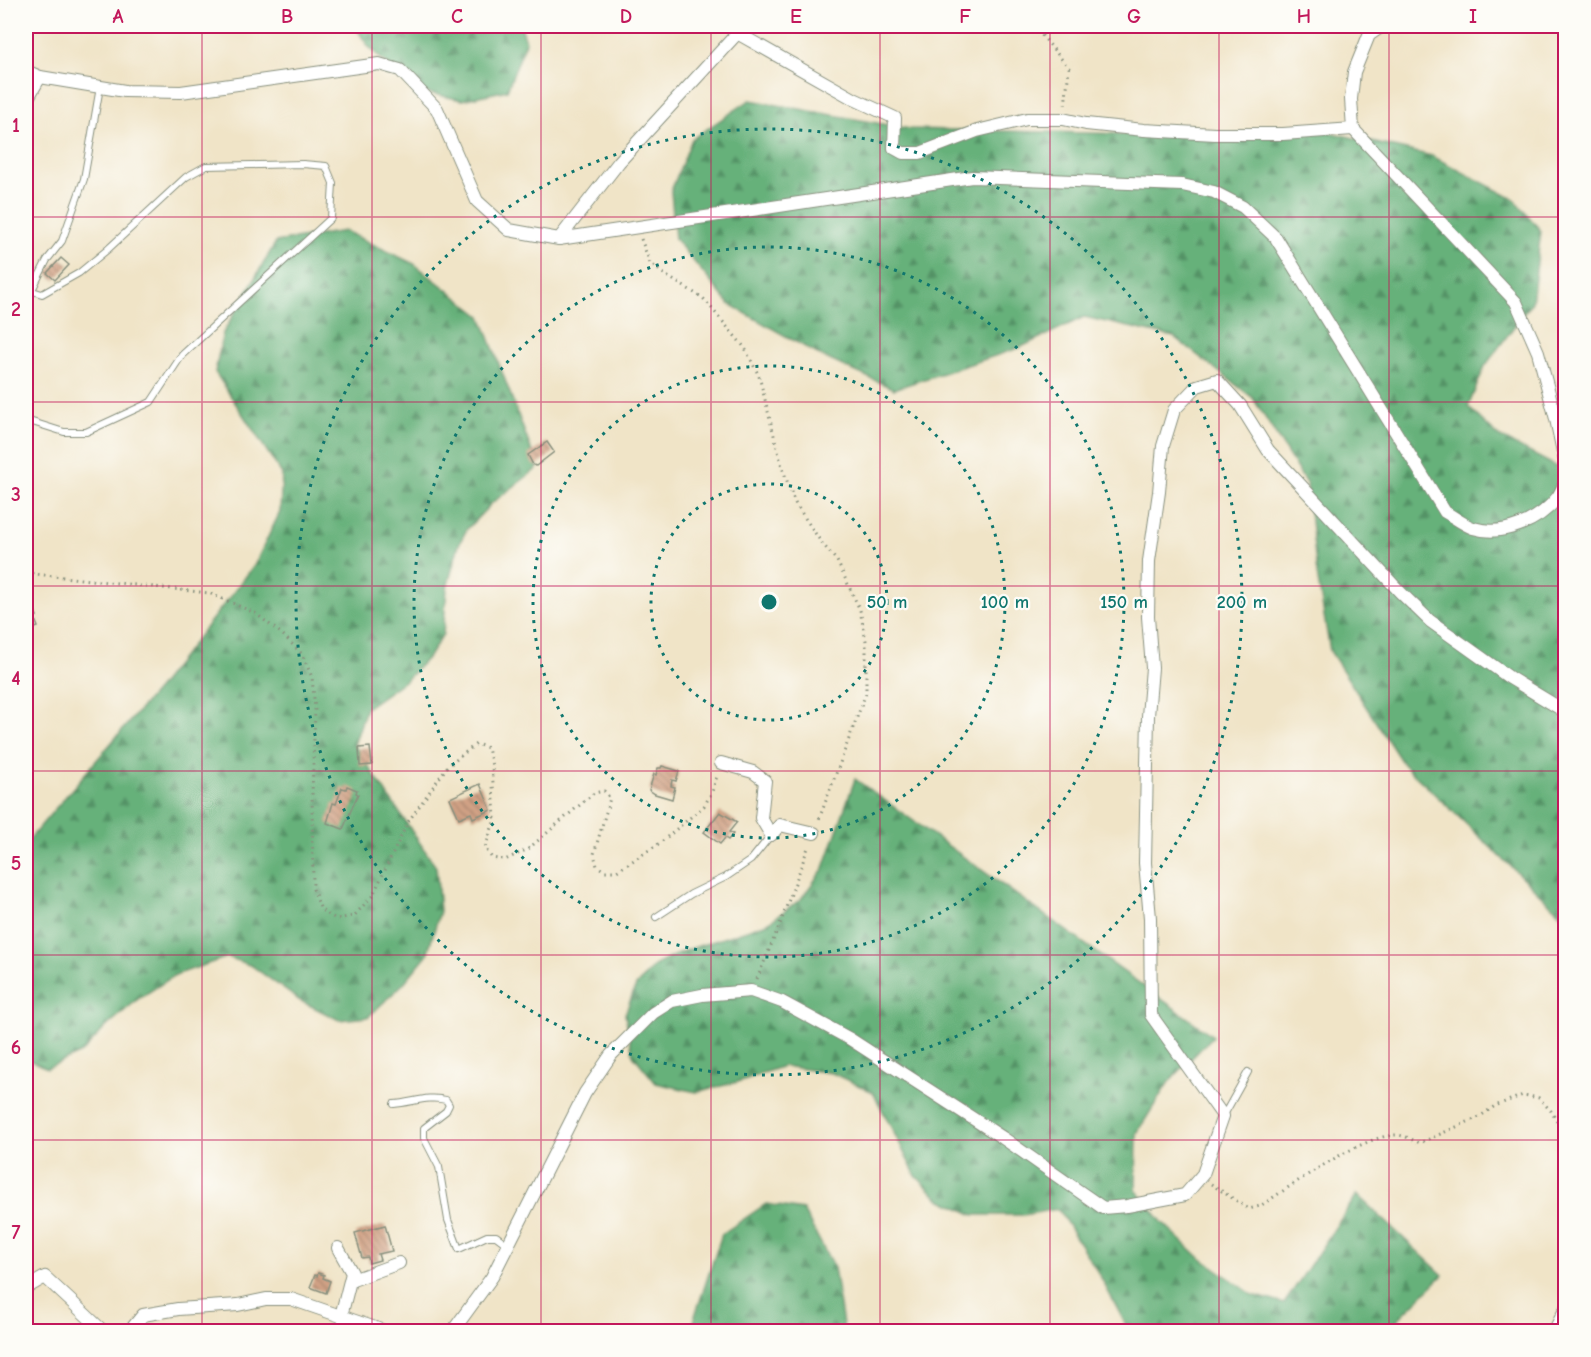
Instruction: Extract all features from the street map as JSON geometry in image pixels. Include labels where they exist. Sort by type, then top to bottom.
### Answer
[{"type":"street","points":[[1382,26],[1369,35],[1354,72],[1351,99],[1353,129],[1516,302],[1538,352],[1566,466]]},
{"type":"street","points":[[559,239],[619,162],[741,29],[854,99],[895,118],[894,148],[903,153],[920,153],[977,131],[1027,119],[1064,119],[1086,124],[1215,134],[1283,134],[1353,129]]},
{"type":"street","points":[[26,71],[40,77],[125,91],[181,92],[379,64],[400,70],[437,109],[477,201],[509,230],[559,239],[972,177],[1182,185],[1214,192],[1243,207],[1276,238],[1445,512],[1473,528],[1493,530],[1513,528],[1535,518],[1558,497],[1566,481]]},
{"type":"street","points":[[26,101],[40,77]]},
{"type":"street","points":[[452,1332],[492,1277],[585,1093],[611,1055],[654,1013],[672,1000],[751,991],[782,1002],[850,1039],[1003,1138],[1103,1208],[1185,1195],[1203,1174],[1223,1116],[1151,1015],[1150,918],[1145,863],[1148,716],[1152,668],[1148,617],[1149,561],[1163,446],[1174,410],[1197,386],[1216,380],[1240,405],[1268,450],[1400,592],[1430,621],[1510,678],[1566,712]]},
{"type":"street","points":[[721,764],[753,772],[765,781],[761,818],[771,835],[780,825],[814,833]]},
{"type":"street","points":[[338,1248],[352,1273],[341,1316]]},
{"type":"street","points":[[350,1281],[399,1263]]},
{"type":"street","points":[[26,1288],[45,1277],[104,1332]]},
{"type":"street","points":[[129,1332],[143,1315],[178,1308],[238,1305],[266,1299],[291,1299],[387,1332]]},
{"type":"street","points":[[1554,1332],[1566,1308]]},
{"type":"lane","points":[[26,420],[64,432],[86,432],[151,402],[182,355],[331,218],[333,183],[326,166],[303,164],[206,166],[186,177],[79,273],[42,294],[29,289],[62,241],[84,178],[100,87]]},
{"type":"lane","points":[[656,917],[751,860],[771,835]]},
{"type":"lane","points":[[1223,1116],[1248,1072]]},
{"type":"lane","points":[[394,1104],[406,1104],[434,1096],[446,1100],[449,1105],[446,1111],[424,1128],[424,1138],[439,1167],[448,1220],[459,1249],[488,1236],[496,1236],[508,1245]]},
{"type":"path","points":[[1034,26],[1069,68],[1064,119]]},
{"type":"path","points":[[637,226],[650,263],[703,298],[745,348],[759,376],[782,467],[795,503],[821,542],[837,561],[860,610],[866,641],[866,693],[780,924],[751,991]]},
{"type":"path","points":[[26,573],[209,593],[255,613],[282,634],[302,654],[312,678],[315,710],[312,793],[313,889],[321,910],[336,919],[354,916],[373,895],[408,822],[447,768],[476,744],[488,748],[492,766],[495,819],[485,848],[492,858],[505,860],[528,849],[594,793],[604,791],[610,798],[594,854],[597,866],[605,871],[617,871],[660,843],[704,806],[721,764]]},
{"type":"path","points":[[1203,1174],[1215,1187],[1249,1209],[1260,1206],[1323,1165],[1372,1140],[1396,1134],[1420,1143],[1479,1117],[1495,1106],[1523,1095],[1539,1098],[1551,1111],[1566,1138]]},
{"type":"green space","points":[[355,26],[521,26],[526,42],[507,90],[462,100],[414,90],[368,46]]},
{"type":"green space","points":[[750,100],[910,129],[1220,136],[1320,130],[1432,156],[1514,199],[1541,231],[1532,302],[1485,366],[1468,407],[1498,436],[1565,471],[1565,918],[1403,764],[1330,651],[1317,574],[1307,485],[1253,398],[1174,337],[1084,317],[1019,348],[894,389],[823,357],[729,304],[675,239],[671,191],[692,139]]},
{"type":"green space","points":[[345,231],[414,264],[481,316],[538,468],[492,503],[467,529],[459,544],[447,588],[443,634],[430,655],[407,679],[366,708],[354,745],[436,867],[440,911],[427,955],[403,984],[368,1017],[339,1020],[299,1000],[252,966],[228,957],[175,975],[138,999],[81,1053],[47,1068],[26,1059],[26,843],[159,687],[254,566],[280,512],[282,474],[215,372],[223,333],[276,242]]},
{"type":"green space","points":[[855,779],[1213,1036],[1168,1083],[1137,1133],[1136,1190],[1162,1222],[1198,1256],[1253,1295],[1284,1304],[1357,1195],[1443,1275],[1386,1331],[1129,1331],[1099,1274],[1058,1209],[1023,1215],[974,1215],[940,1199],[916,1176],[873,1092],[832,1073],[783,1066],[738,1082],[696,1092],[656,1083],[633,1055],[625,1014],[636,986],[654,966],[681,952],[768,923],[801,899],[824,868]]},
{"type":"green space","points":[[766,1204],[803,1210],[834,1268],[844,1331],[693,1331],[695,1316],[722,1234]]},
{"type":"building","points":[[61,258],[69,265],[55,280],[47,273]]},
{"type":"building","points":[[547,442],[554,452],[536,466],[533,465],[528,455]]},
{"type":"building","points":[[28,596],[37,616],[34,617],[38,627],[26,631],[26,597]]},
{"type":"building","points":[[370,747],[372,765],[360,766],[359,748]]},
{"type":"building","points":[[662,766],[679,771],[676,781],[672,780],[671,786],[675,787],[672,799],[649,790],[654,774],[656,775],[658,768]]},
{"type":"building","points":[[480,784],[491,810],[473,818],[471,813],[459,818],[450,798]]},
{"type":"building","points":[[347,786],[357,790],[358,794],[343,829],[327,823],[333,803],[336,804],[342,788],[346,789]]},
{"type":"building","points":[[720,812],[737,822],[729,832],[733,834],[720,844],[704,832]]},
{"type":"building","points":[[385,1225],[392,1251],[378,1254],[380,1260],[369,1263],[368,1257],[362,1258],[355,1233]]},
{"type":"building","points":[[318,1273],[330,1281],[326,1293],[310,1287]]}]
